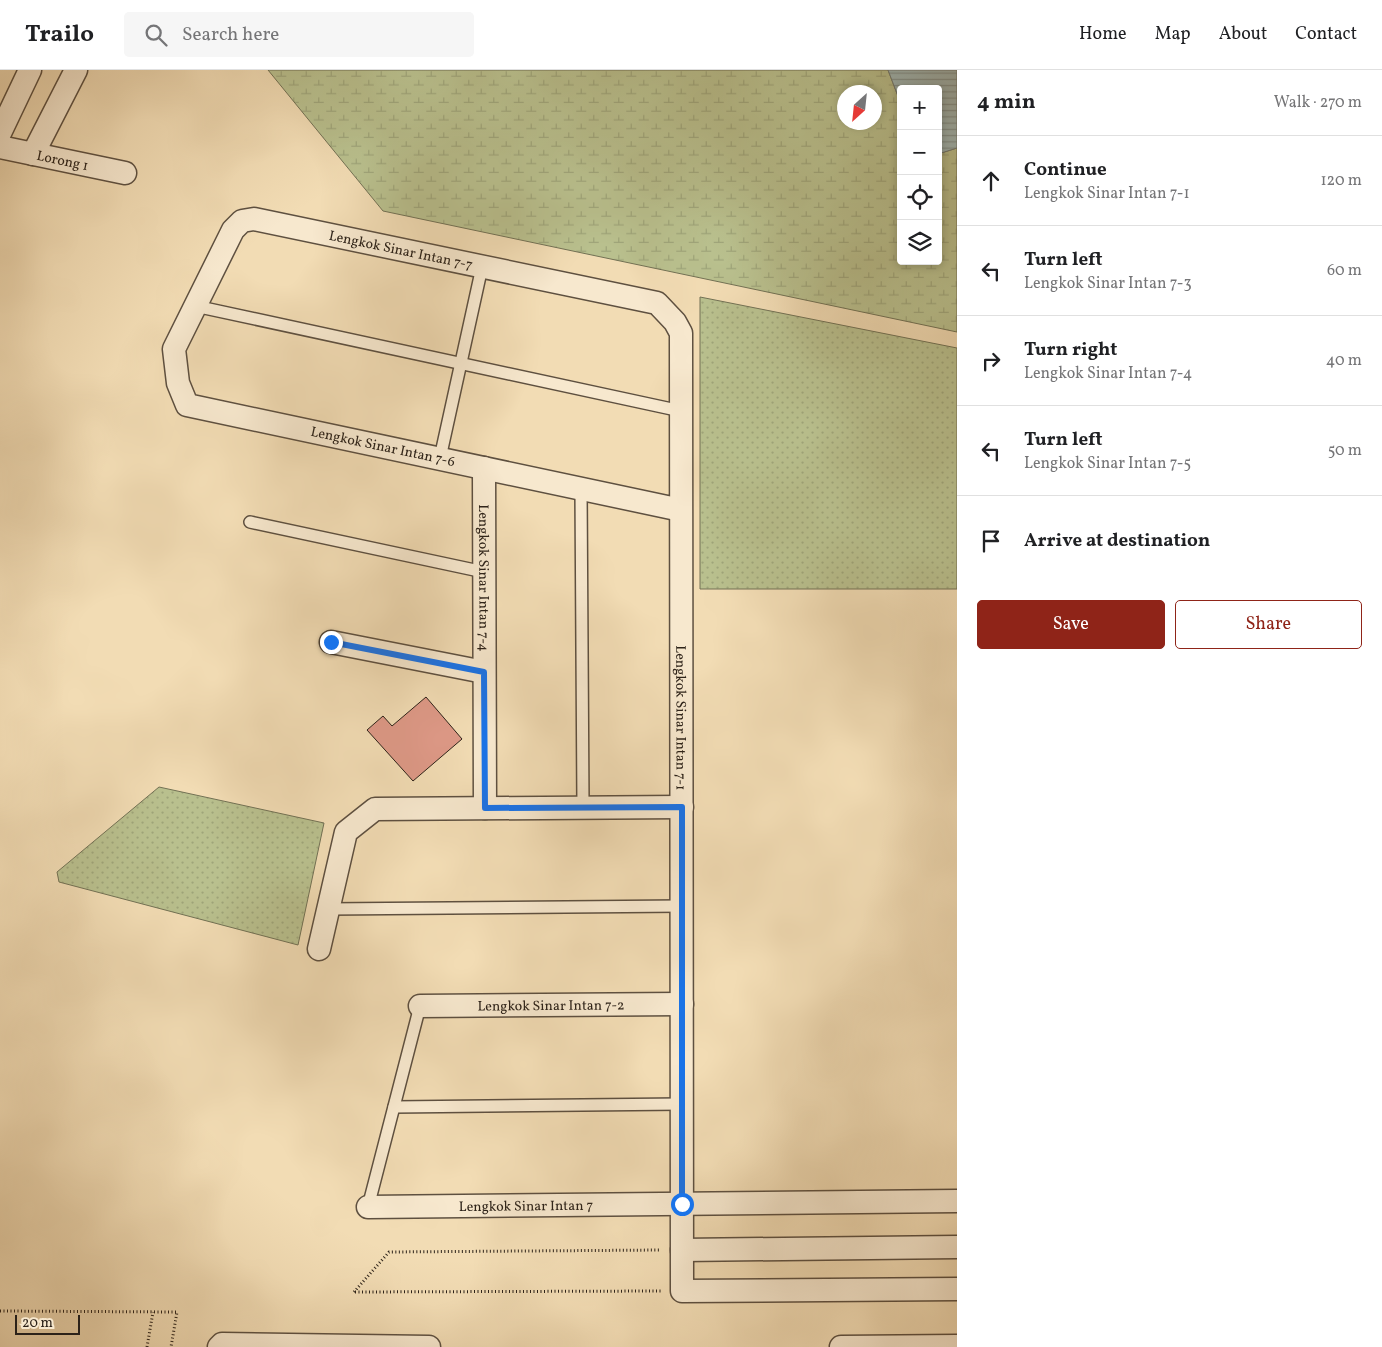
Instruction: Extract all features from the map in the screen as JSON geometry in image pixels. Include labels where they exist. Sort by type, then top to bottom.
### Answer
[{"type":"street","points":[[0,134],[30,70]]},
{"type":"street","points":[[33,154],[76,70]]},
{"type":"street","name":"Lorong 1","points":[[0,147],[124,173]]},
{"type":"street","name":"Lengkok Sinar Intan 7-7","points":[[195,306],[232,230],[242,221],[254,219],[657,303]]},
{"type":"street","name":"Lengkok Sinar Intan 7-1","points":[[657,303],[675,322],[681,333],[682,1291]]},
{"type":"street","name":"Lengkok Sinar Intan 7-6","points":[[195,306],[174,350],[178,382],[187,405],[681,510]]},
{"type":"street","name":"Lengkok Sinar Intan 7-4","points":[[484,468],[485,808]]},
{"type":"street","points":[[331,642],[484,672]]},
{"type":"street","points":[[319,949],[346,832],[375,809],[682,807]]},
{"type":"street","name":"Lengkok Sinar Intan 7-2","points":[[420,1006],[682,1004]]},
{"type":"street","name":"Lengkok Sinar Intan 7","points":[[368,1207],[957,1201]]},
{"type":"street","points":[[682,1250],[957,1247]]},
{"type":"street","points":[[682,1291],[957,1289]]},
{"type":"street","points":[[220,1346],[429,1347]]},
{"type":"street","points":[[841,1347],[957,1346]]},
{"type":"lane","points":[[440,458],[482,267]]},
{"type":"lane","points":[[195,306],[681,411]]},
{"type":"lane","points":[[581,489],[583,807]]},
{"type":"lane","points":[[250,522],[484,572]]},
{"type":"lane","points":[[328,909],[682,906]]},
{"type":"lane","points":[[368,1207],[420,1006]]},
{"type":"lane","points":[[394,1107],[682,1104]]},
{"type":"path","points":[[682,1250],[389,1252],[354,1292],[682,1291]]},
{"type":"path","points":[[0,1311],[177,1312],[171,1347]]},
{"type":"path","points":[[147,1347],[153,1312]]},
{"type":"green space","points":[[268,70],[888,70],[897,94],[897,265],[942,265],[942,153],[957,148],[957,332],[383,211]]},
{"type":"green space","points":[[700,297],[957,348],[957,589],[700,589]]},
{"type":"green space","points":[[159,787],[324,823],[298,945],[59,882],[57,872]]},
{"type":"water","points":[[888,70],[957,70],[957,148],[942,153],[942,85],[897,85],[897,94]]},
{"type":"building","points":[[426,697],[462,739],[413,781],[367,730],[383,716],[392,726]]},
{"type":"route","points":[[331,642],[484,672],[485,808],[682,807],[682,1204]]}]
